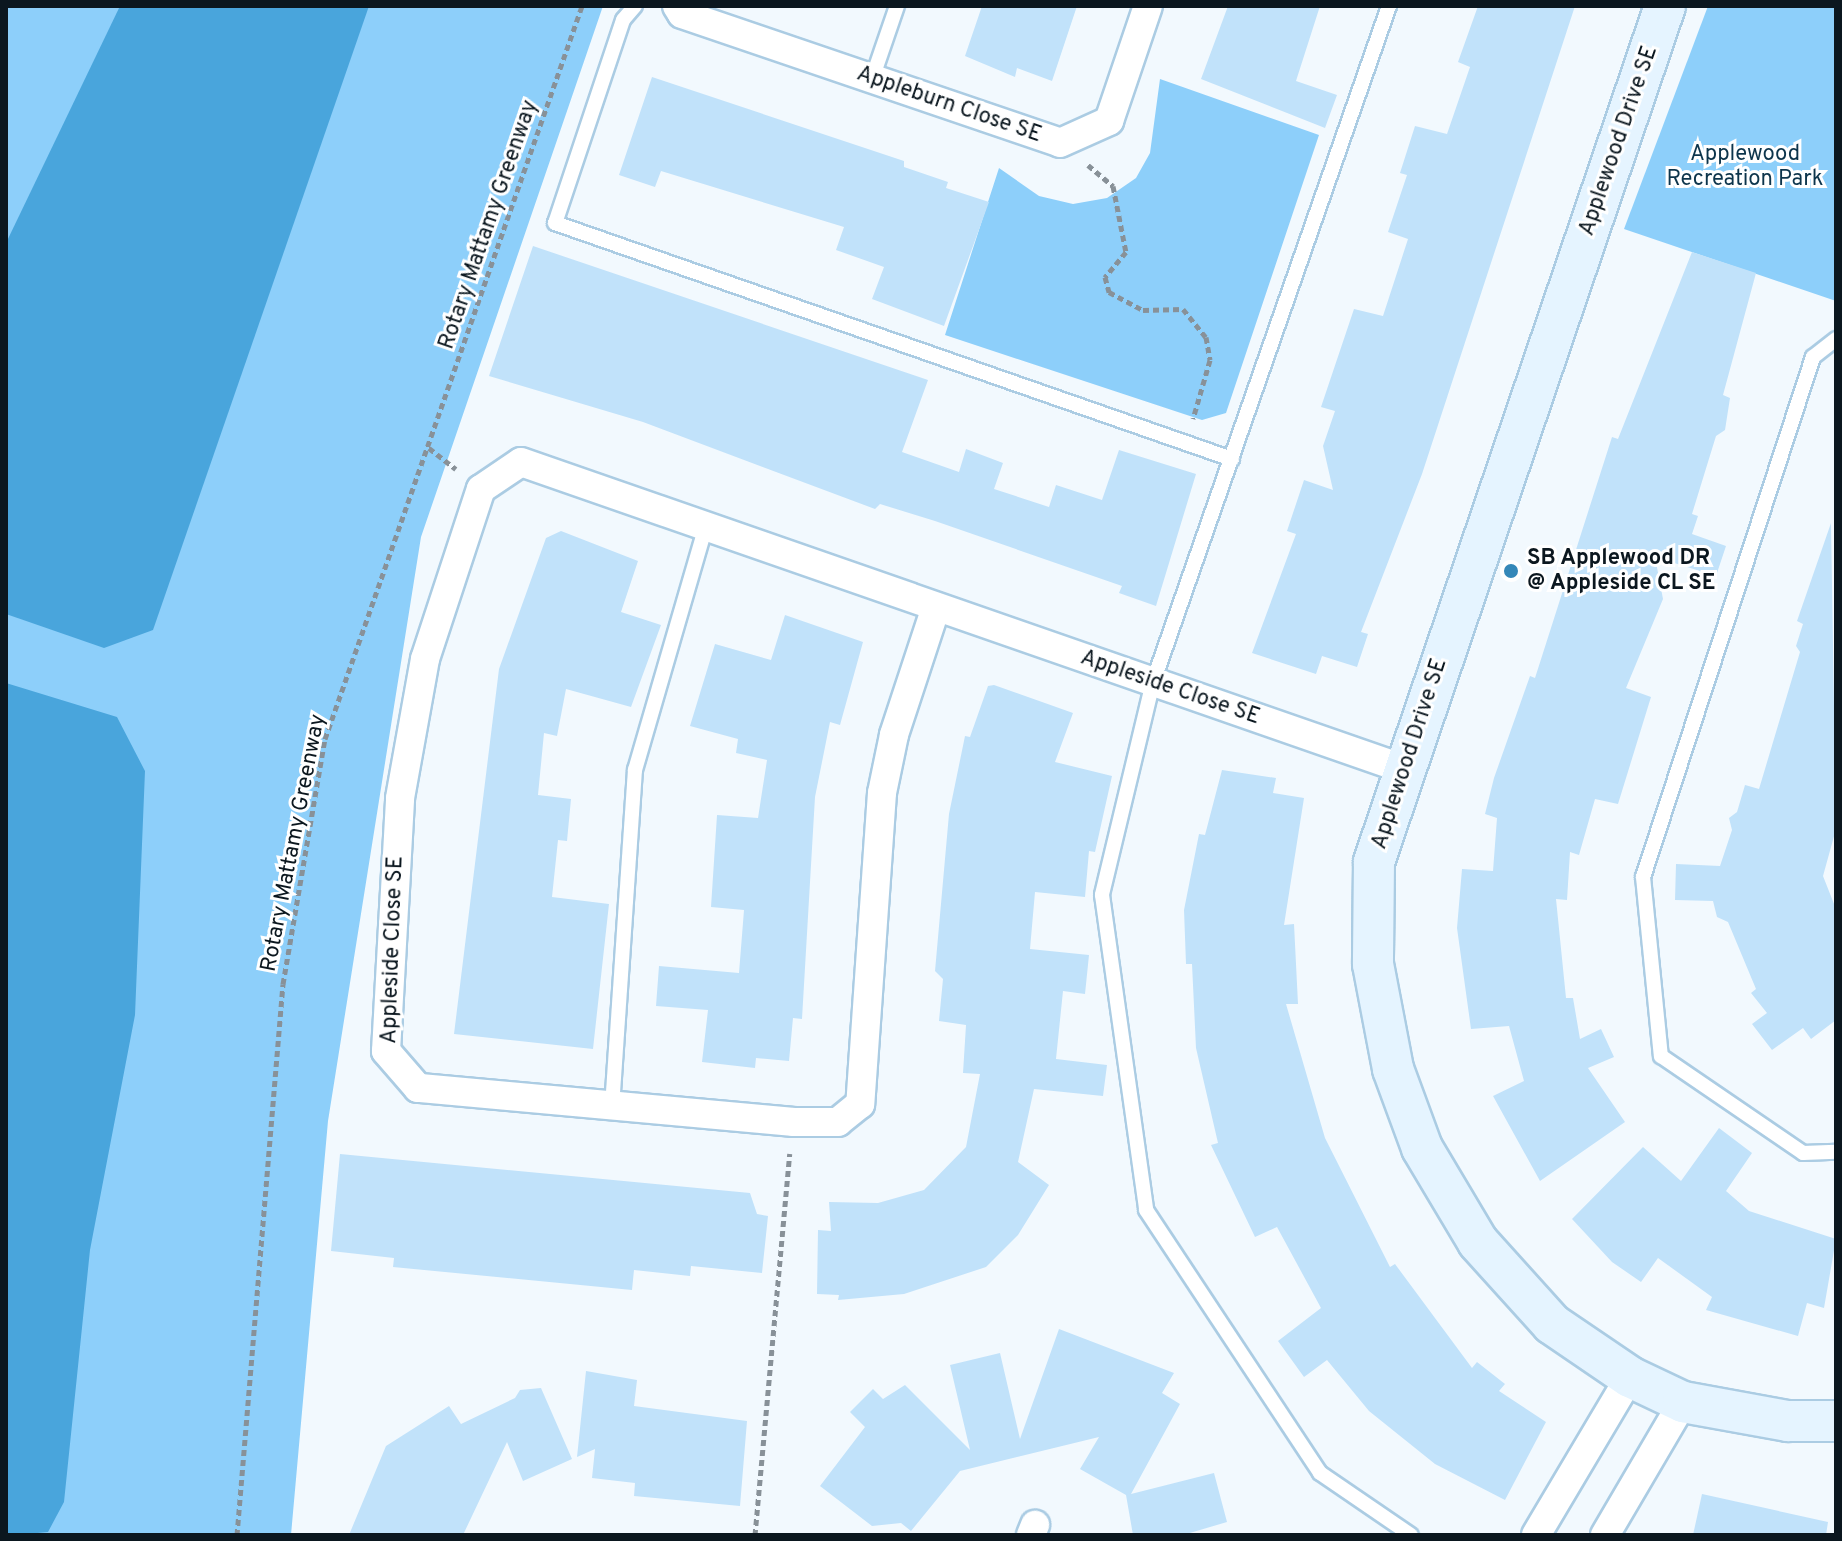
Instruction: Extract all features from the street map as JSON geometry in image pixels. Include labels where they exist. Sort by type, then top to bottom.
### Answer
[{"type":"street","name":"Appleburn Close SE","points":[[677,6],[682,14],[1060,143],[1109,121],[1148,6]]},
{"type":"street","name":"Applewood Drive SE","points":[[1665,6],[1374,862],[1373,964],[1393,1069],[1422,1148],[1478,1242],[1552,1324],[1630,1377],[1683,1402],[1788,1421],[1836,1421]]},
{"type":"street","name":"Appleside Close SE","points":[[936,607],[894,735],[882,793],[860,1104],[838,1122],[794,1122],[418,1088],[386,1051],[400,798],[425,659],[481,489],[521,462],[1404,769]]},
{"type":"street","points":[[1536,1535],[1630,1377]]},
{"type":"street","points":[[1605,1535],[1683,1402]]},
{"type":"lane","points":[[635,6],[623,20],[555,223],[1232,459]]},
{"type":"lane","points":[[872,79],[897,6]]},
{"type":"lane","points":[[1389,6],[1153,682],[1102,895],[1146,1210],[1320,1473],[1411,1535]]},
{"type":"lane","points":[[1836,339],[1813,357],[1643,877],[1661,1056],[1803,1153],[1836,1152]]},
{"type":"lane","points":[[612,1107],[635,770],[706,526]]},
{"type":"path","name":"Rotary Mattamy Greenway","points":[[237,1535],[283,984],[325,739],[582,6]]},
{"type":"path","points":[[1060,143],[1113,186],[1126,252],[1105,277],[1109,292],[1143,310],[1183,309],[1206,337],[1210,360],[1186,443]]},
{"type":"path","points":[[755,1535],[794,1122]]},
{"type":"green space","points":[[6,6],[603,6],[421,537],[328,1121],[291,1535],[6,1535]]},
{"type":"green space","name":"Applewood Recreation Park","points":[[1708,6],[1836,6],[1836,301],[1624,229]]},
{"type":"green space","points":[[1160,79],[1319,135],[1226,413],[1202,420],[945,335],[999,168],[1039,196],[1073,204],[1107,198],[1136,178],[1150,153]]},
{"type":"shaded area","points":[[120,6],[369,6],[153,630],[104,648],[6,614],[6,243]]},
{"type":"shaded area","points":[[6,683],[117,717],[145,771],[135,1015],[90,1250],[64,1502],[48,1532],[17,1535],[6,1535]]},
{"type":"building","points":[[982,6],[1077,6],[1052,81],[1017,68],[1015,77],[965,56]]},
{"type":"building","points":[[1228,6],[1320,6],[1296,81],[1337,95],[1325,128],[1201,79]]},
{"type":"building","points":[[1478,6],[1575,6],[1422,474],[1361,632],[1368,634],[1357,667],[1322,656],[1316,674],[1252,653],[1296,534],[1287,531],[1304,480],[1333,490],[1323,446],[1335,411],[1321,407],[1354,309],[1383,316],[1408,239],[1388,232],[1407,175],[1400,173],[1415,126],[1447,134],[1470,67],[1458,62]]},
{"type":"building","points":[[652,77],[904,161],[904,167],[948,182],[946,188],[989,202],[944,326],[872,299],[884,267],[836,250],[844,227],[661,171],[655,187],[619,175]]},
{"type":"building","points":[[533,246],[928,380],[902,452],[959,472],[966,449],[1003,463],[994,489],[1049,507],[1056,485],[1102,500],[1119,450],[1196,474],[1156,606],[1119,593],[1122,586],[935,521],[880,504],[875,509],[643,422],[489,376]]},
{"type":"building","points":[[1692,252],[1756,273],[1723,395],[1730,398],[1725,430],[1716,436],[1692,514],[1698,516],[1692,534],[1726,546],[1716,576],[1655,557],[1663,599],[1626,688],[1651,697],[1618,804],[1595,799],[1579,855],[1570,852],[1567,900],[1556,899],[1566,998],[1573,998],[1580,1039],[1601,1029],[1614,1057],[1588,1068],[1625,1122],[1540,1181],[1493,1096],[1524,1081],[1509,1026],[1471,1029],[1457,928],[1462,869],[1493,871],[1497,818],[1485,814],[1494,778],[1530,676],[1535,678],[1612,437],[1618,439]]},
{"type":"building","points":[[1831,523],[1836,829],[1823,876],[1836,909],[1836,1020],[1811,1039],[1803,1028],[1772,1050],[1752,1024],[1767,1013],[1751,993],[1756,989],[1728,922],[1717,917],[1713,901],[1675,900],[1676,864],[1720,866],[1732,830],[1729,818],[1737,812],[1745,785],[1759,789],[1800,652],[1796,646],[1803,624],[1797,621]]},
{"type":"building","points":[[561,531],[638,561],[621,612],[661,625],[631,707],[566,689],[557,736],[544,733],[538,795],[571,799],[567,841],[558,840],[552,897],[609,904],[593,1049],[454,1034],[499,669],[546,538]]},
{"type":"building","points":[[785,615],[863,642],[840,725],[830,722],[815,797],[802,1019],[793,1018],[789,1061],[756,1058],[755,1068],[702,1062],[708,1010],[656,1006],[659,966],[739,973],[744,910],[711,907],[717,815],[758,818],[767,760],[736,753],[738,739],[690,726],[715,644],[771,660]]},
{"type":"building","points":[[994,685],[1073,713],[1055,762],[1112,776],[1095,852],[1089,851],[1085,897],[1035,892],[1030,949],[1089,955],[1085,994],[1063,991],[1056,1059],[1107,1065],[1103,1096],[1034,1089],[1018,1162],[1049,1185],[1018,1235],[986,1267],[904,1294],[838,1300],[839,1295],[817,1294],[818,1230],[831,1231],[829,1202],[878,1203],[924,1190],[966,1147],[980,1074],[963,1073],[966,1025],[939,1021],[943,979],[935,971],[949,814],[965,736],[970,737],[988,686]]},
{"type":"building","points":[[1222,770],[1276,778],[1273,793],[1304,798],[1284,925],[1294,924],[1298,1004],[1286,1004],[1325,1138],[1390,1267],[1395,1264],[1472,1368],[1477,1362],[1505,1384],[1499,1391],[1546,1422],[1505,1500],[1435,1464],[1369,1411],[1327,1360],[1304,1377],[1278,1341],[1321,1308],[1277,1227],[1255,1237],[1211,1145],[1218,1143],[1196,1048],[1192,964],[1186,964],[1184,910],[1199,834],[1205,835]]},
{"type":"building","points":[[1719,1128],[1752,1153],[1726,1191],[1749,1211],[1836,1239],[1824,1308],[1807,1303],[1798,1336],[1706,1310],[1712,1297],[1658,1258],[1641,1282],[1612,1262],[1572,1219],[1643,1147],[1681,1181]]},
{"type":"building","points":[[340,1154],[750,1193],[757,1214],[768,1216],[762,1273],[691,1266],[690,1276],[634,1270],[632,1290],[393,1267],[394,1258],[331,1251]]},
{"type":"building","points":[[1059,1329],[1174,1373],[1162,1393],[1180,1404],[1131,1494],[1214,1473],[1227,1522],[1183,1535],[1133,1535],[1126,1495],[1080,1469],[1099,1437],[960,1471],[911,1531],[901,1523],[872,1526],[820,1486],[865,1427],[850,1412],[873,1389],[883,1399],[905,1385],[970,1450],[950,1365],[1000,1353],[1020,1439]]},
{"type":"building","points":[[586,1371],[637,1380],[634,1406],[747,1421],[740,1506],[634,1496],[635,1483],[592,1478],[595,1449],[577,1457]]},
{"type":"building","points":[[541,1388],[572,1459],[523,1481],[507,1442],[463,1535],[349,1535],[386,1446],[449,1406],[461,1424],[515,1398],[520,1390]]},
{"type":"building","points":[[1702,1494],[1828,1522],[1826,1535],[1693,1535]]},
{"type":"place","name":"SB Applewood DR @ Appleside CL SE","points":[[1511,571]]}]
